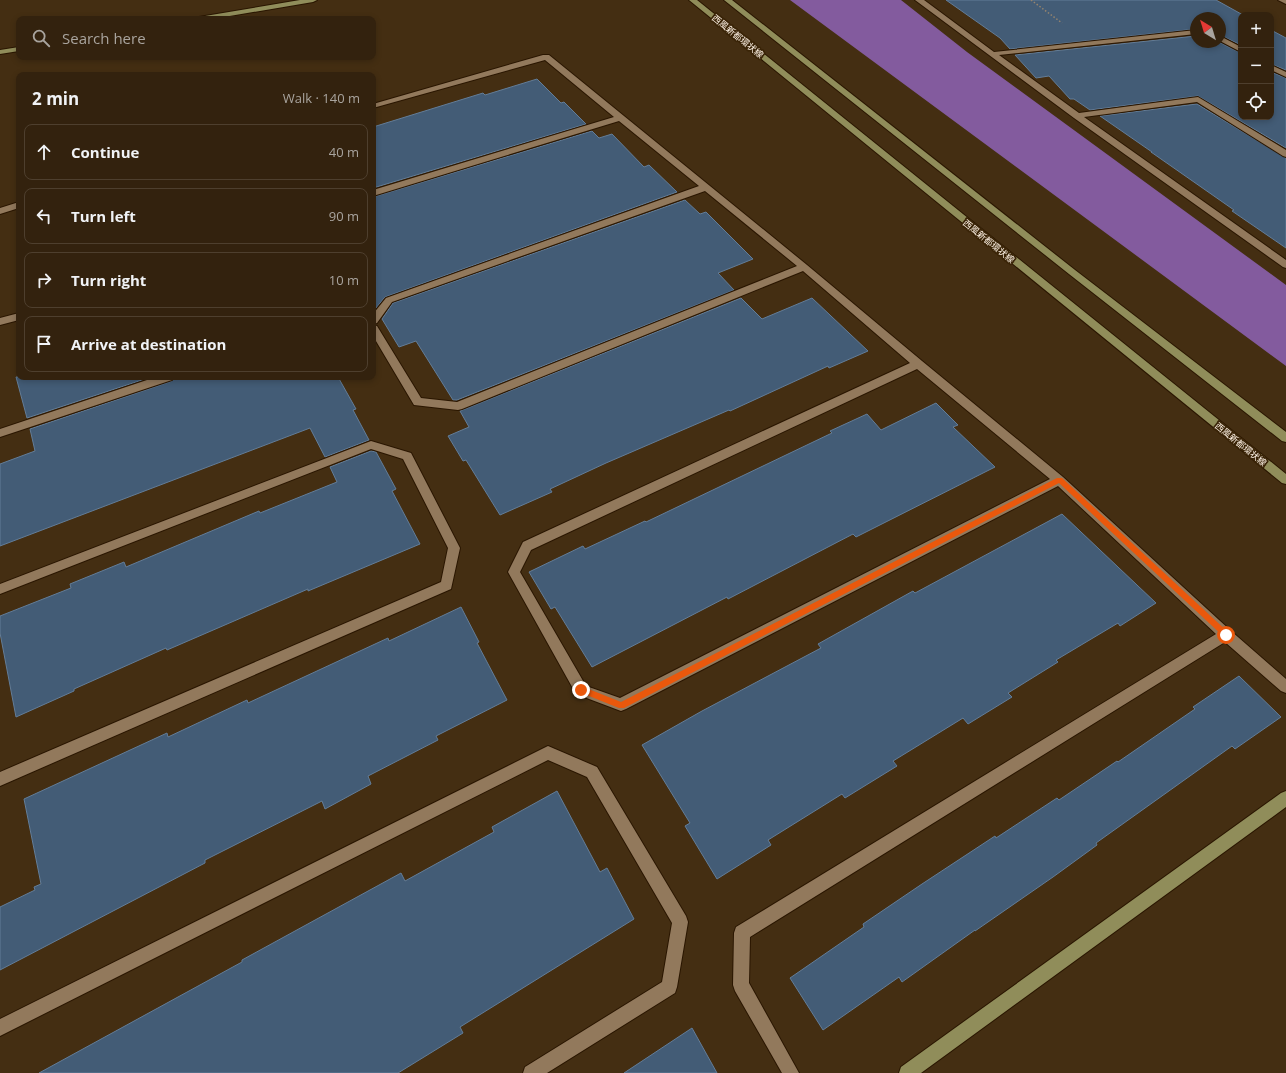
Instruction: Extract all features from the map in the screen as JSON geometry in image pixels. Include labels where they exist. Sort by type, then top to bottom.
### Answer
[{"type":"street","points":[[217,16],[313,0]]},
{"type":"street","name":"西風新都環状線","points":[[693,0],[1286,480]]},
{"type":"street","name":"西風新都環状線","points":[[728,0],[1065,267],[1286,438]]},
{"type":"street","points":[[919,0],[1077,116],[1286,265]]},
{"type":"street","points":[[1282,0],[1286,2]]},
{"type":"street","points":[[992,54],[1190,33]]},
{"type":"street","points":[[1226,41],[1238,48]]},
{"type":"street","points":[[0,52],[16,49]]},
{"type":"street","points":[[376,105],[546,57],[619,118],[804,267],[918,364],[1059,480],[1226,635],[1286,687]]},
{"type":"street","points":[[1274,69],[1286,76]]},
{"type":"street","points":[[1077,116],[1198,99],[1286,154]]},
{"type":"street","points":[[376,191],[619,118]]},
{"type":"street","points":[[376,317],[389,300],[706,187]]},
{"type":"street","points":[[0,211],[16,206]]},
{"type":"street","points":[[376,333],[418,402],[458,406],[804,267]]},
{"type":"street","points":[[0,322],[16,317]]},
{"type":"street","points":[[918,364],[527,546],[514,572],[581,690],[621,705],[1059,480]]},
{"type":"street","points":[[0,433],[159,380]]},
{"type":"street","points":[[0,589],[371,445],[407,456],[454,548],[448,585],[0,779]]},
{"type":"street","points":[[791,1073],[741,985],[742,933],[1226,635]]},
{"type":"street","points":[[0,1028],[548,753],[592,772],[680,922],[669,986],[531,1073]]},
{"type":"street","points":[[907,1073],[1286,798]]},
{"type":"path","points":[[1031,0],[1090,44]]},
{"type":"shaded area","points":[[790,0],[901,0],[967,52],[1286,285],[1286,366]]},
{"type":"building","points":[[946,0],[1216,0],[1238,12],[1238,44],[1226,38],[1226,12],[1190,12],[1190,30],[1010,49],[1000,38]]},
{"type":"building","points":[[1274,32],[1286,38],[1286,70],[1274,65]]},
{"type":"building","points":[[1190,37],[1190,48],[1226,48],[1226,46],[1238,52],[1238,120],[1198,96],[1090,110],[1074,99],[1070,99],[1049,76],[1036,78],[1015,55]]},
{"type":"building","points":[[1274,73],[1286,78],[1286,148],[1239,120],[1274,120]]},
{"type":"building","points":[[537,79],[561,103],[564,102],[586,124],[376,187],[376,126],[483,93],[485,95]]},
{"type":"building","points":[[1197,104],[1286,158],[1286,248],[1100,116]]},
{"type":"building","points":[[592,131],[599,138],[612,134],[644,167],[649,165],[677,192],[385,297],[376,308],[376,196]]},
{"type":"building","points":[[685,200],[700,214],[706,212],[753,259],[718,273],[734,290],[457,400],[453,400],[416,341],[399,347],[382,319],[393,303]]},
{"type":"building","points":[[741,298],[762,319],[812,298],[868,351],[829,368],[828,366],[730,411],[729,410],[606,463],[550,489],[552,492],[500,515],[466,460],[463,461],[448,436],[469,427],[460,411]]},
{"type":"building","points":[[17,380],[142,380],[27,418]]},
{"type":"building","points":[[340,380],[356,409],[353,410],[369,440],[325,457],[310,428],[0,546],[0,464],[35,451],[30,429],[172,381]]},
{"type":"building","points":[[936,403],[958,425],[953,427],[995,467],[856,537],[853,534],[592,667],[555,607],[551,609],[529,572],[583,546],[585,549],[645,521],[646,522],[832,433],[830,431],[867,414],[881,430]]},
{"type":"building","points":[[371,451],[376,452],[396,489],[392,491],[420,544],[308,591],[308,589],[167,650],[166,648],[16,717],[0,633],[0,616],[71,588],[70,584],[124,562],[126,567],[259,511],[260,513],[337,482],[330,467]]},
{"type":"building","points":[[1062,514],[1156,603],[1120,626],[1118,623],[1056,660],[1058,662],[1008,693],[1012,697],[968,724],[963,718],[893,761],[897,766],[845,798],[842,794],[768,840],[771,845],[717,879],[685,826],[690,823],[642,745],[702,711],[821,648],[818,644],[913,591],[915,593]]},
{"type":"building","points":[[461,607],[479,642],[477,643],[507,700],[436,736],[438,740],[368,776],[371,784],[325,809],[322,801],[205,860],[205,863],[0,970],[0,907],[35,890],[34,887],[41,884],[24,799],[167,733],[168,737],[247,700],[248,703],[388,638],[389,641]]},
{"type":"building","points":[[1239,676],[1281,717],[1235,749],[1232,746],[1096,843],[1097,845],[1053,877],[902,982],[899,977],[823,1030],[790,978],[864,927],[863,924],[922,884],[995,836],[996,838],[1057,798],[1059,800],[1117,761],[1118,762],[1195,709],[1193,707]]},
{"type":"building","points":[[557,791],[600,872],[607,868],[634,919],[460,1027],[463,1033],[398,1073],[39,1073],[401,873],[405,881],[494,832],[492,827]]},
{"type":"building","points":[[692,1028],[717,1073],[624,1073]]},
{"type":"route","points":[[581,690],[621,705],[1059,480],[1226,635]]}]
